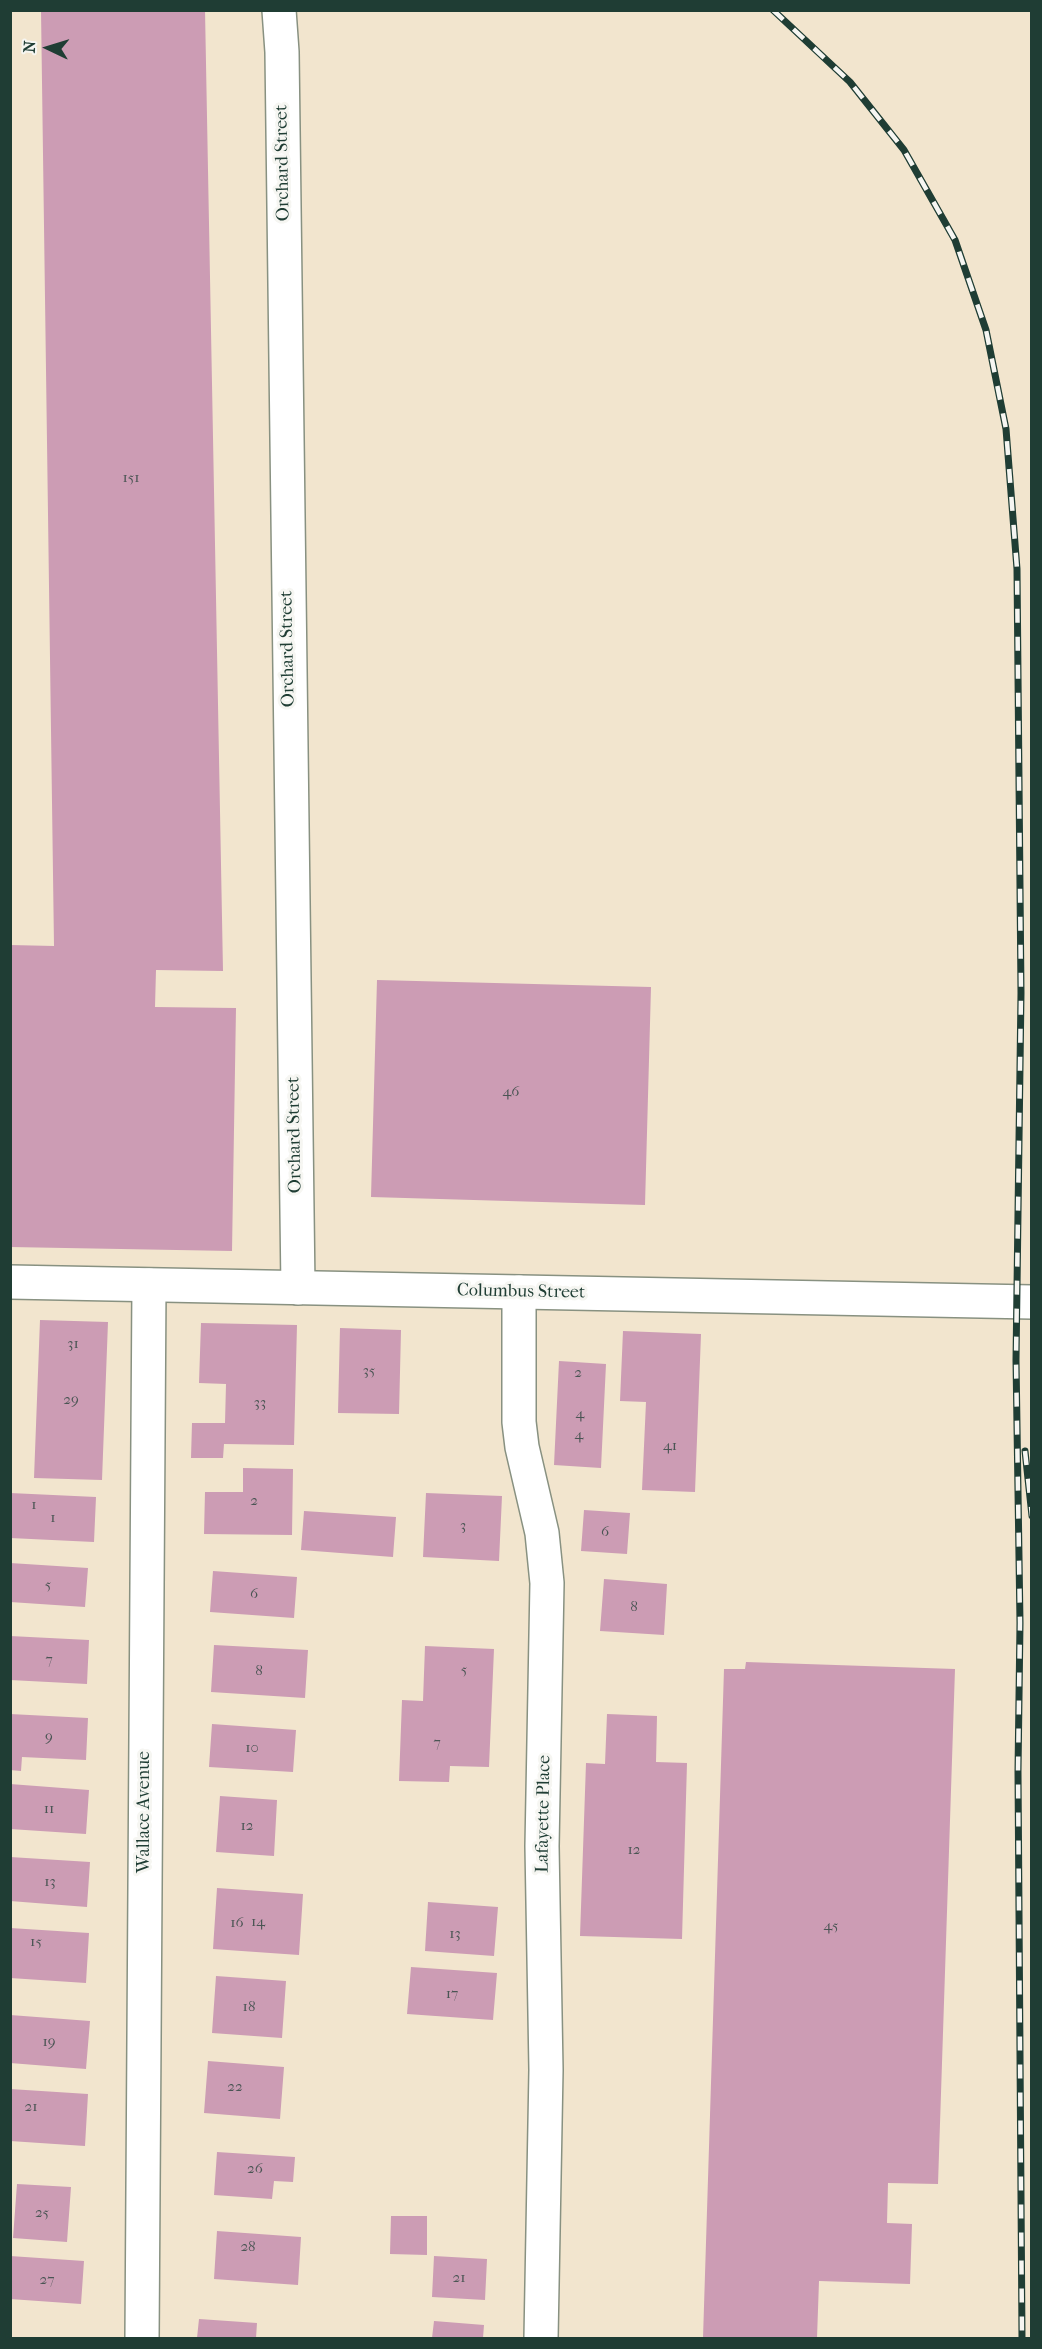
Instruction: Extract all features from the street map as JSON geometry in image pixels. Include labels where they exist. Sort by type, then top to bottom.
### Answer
[{"type":"street","name":"Orchard Street","points":[[279,10],[282,52],[298,1288]]},
{"type":"street","name":"Columbus Street","points":[[10,1282],[1032,1302]]},
{"type":"street","name":"Wallace Avenue","points":[[142,2338],[149,1285]]},
{"type":"street","name":"Lafayette Place","points":[[519,1292],[519,1422],[522,1447],[542,1533],[547,1583],[542,1846],[546,2070],[541,2338]]},
{"type":"building","points":[[41,10],[205,10],[223,971],[156,970],[155,1007],[236,1008],[232,1251],[10,1247],[10,945],[54,946]]},
{"type":"building","points":[[377,980],[651,987],[645,1205],[371,1197]]},
{"type":"building","points":[[40,1320],[108,1322],[102,1480],[34,1478]]},
{"type":"building","points":[[201,1323],[297,1325],[294,1445],[224,1444],[223,1458],[191,1458],[192,1423],[225,1423],[226,1384],[199,1383]]},
{"type":"building","points":[[340,1328],[401,1330],[399,1414],[338,1413]]},
{"type":"building","points":[[623,1331],[701,1334],[695,1492],[642,1490],[646,1402],[620,1401]]},
{"type":"building","points":[[559,1361],[606,1364],[601,1468],[554,1465]]},
{"type":"building","points":[[243,1468],[293,1469],[292,1535],[204,1534],[205,1492],[243,1492]]},
{"type":"building","points":[[10,1493],[96,1497],[94,1542],[10,1538]]},
{"type":"building","points":[[426,1493],[502,1496],[499,1561],[423,1557]]},
{"type":"building","points":[[584,1510],[630,1513],[627,1554],[581,1551]]},
{"type":"building","points":[[304,1511],[396,1517],[393,1557],[301,1550]]},
{"type":"building","points":[[10,1563],[88,1568],[85,1607],[10,1602]]},
{"type":"building","points":[[213,1571],[297,1577],[294,1618],[210,1612]]},
{"type":"building","points":[[604,1579],[667,1584],[664,1635],[600,1631]]},
{"type":"building","points":[[10,1636],[89,1640],[87,1684],[10,1680]]},
{"type":"building","points":[[214,1645],[308,1650],[305,1698],[211,1692]]},
{"type":"building","points":[[425,1646],[494,1649],[489,1767],[450,1766],[449,1782],[399,1781],[402,1700],[423,1701]]},
{"type":"building","points":[[746,1662],[955,1669],[938,2184],[888,2183],[887,2223],[912,2224],[910,2284],[819,2281],[817,2338],[703,2338],[724,1669],[745,1669]]},
{"type":"building","points":[[10,1714],[88,1718],[86,1760],[22,1757],[21,1771],[10,1770]]},
{"type":"building","points":[[607,1714],[657,1716],[656,1762],[687,1763],[682,1939],[580,1936],[586,1763],[605,1764]]},
{"type":"building","points":[[212,1724],[296,1730],[293,1772],[209,1767]]},
{"type":"building","points":[[10,1784],[89,1790],[86,1834],[10,1829]]},
{"type":"building","points":[[220,1796],[277,1800],[274,1856],[216,1852]]},
{"type":"building","points":[[10,1857],[90,1862],[87,1907],[10,1901]]},
{"type":"building","points":[[217,1888],[303,1894],[299,1955],[213,1949]]},
{"type":"building","points":[[428,1902],[498,1907],[494,1956],[425,1951]]},
{"type":"building","points":[[10,1928],[89,1933],[86,1983],[10,1978]]},
{"type":"building","points":[[411,1967],[497,1973],[493,2020],[407,2014]]},
{"type":"building","points":[[216,1976],[286,1981],[282,2038],[212,2033]]},
{"type":"building","points":[[10,2015],[90,2021],[86,2069],[10,2063]]},
{"type":"building","points":[[208,2061],[284,2067],[280,2119],[204,2113]]},
{"type":"building","points":[[10,2089],[88,2094],[85,2146],[10,2141]]},
{"type":"building","points":[[217,2152],[295,2157],[293,2182],[274,2181],[272,2199],[214,2195]]},
{"type":"building","points":[[17,2184],[71,2187],[67,2242],[13,2238]]},
{"type":"building","points":[[391,2216],[427,2216],[427,2255],[390,2254]]},
{"type":"building","points":[[217,2231],[301,2237],[298,2285],[214,2279]]},
{"type":"building","points":[[10,2256],[84,2261],[81,2304],[10,2299]]},
{"type":"building","points":[[434,2256],[487,2259],[485,2300],[432,2297]]},
{"type":"building","points":[[199,2319],[257,2323],[256,2338],[197,2338]]},
{"type":"building","points":[[434,2321],[484,2325],[483,2338],[432,2338]]},
{"type":"railway","points":[[773,10],[850,82],[904,150],[955,240],[986,330],[1006,429],[1017,569],[1021,993],[1016,1360],[1020,1623],[1018,1771],[1022,2338]]},
{"type":"railway","points":[[1025,1451],[1032,1516]]}]
